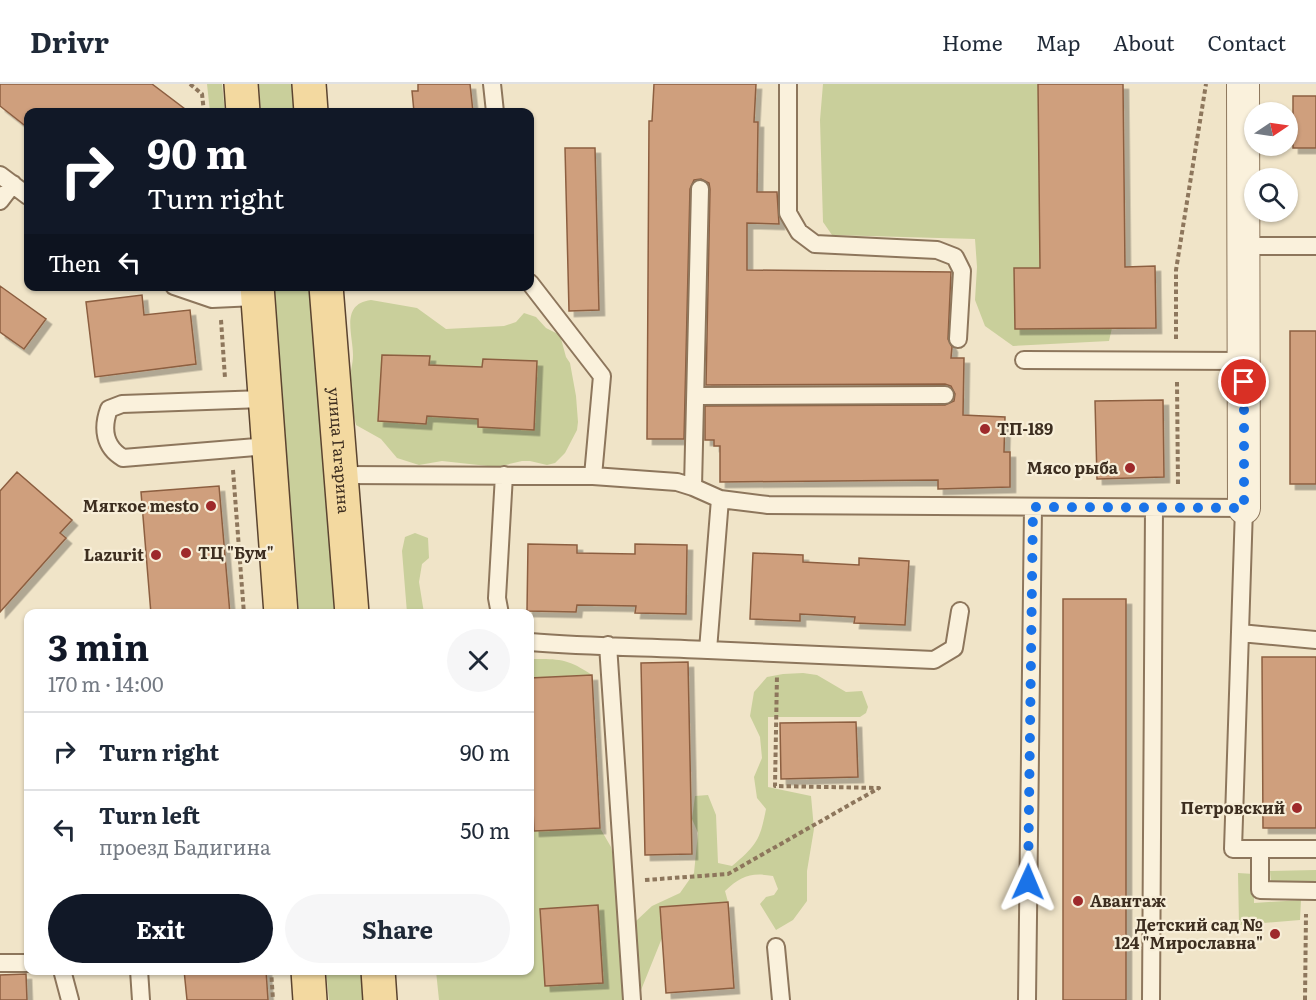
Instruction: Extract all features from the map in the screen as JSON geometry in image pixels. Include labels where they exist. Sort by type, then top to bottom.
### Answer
[{"type":"main road","points":[[241,84],[243,108]]},
{"type":"main road","points":[[309,84],[311,108]]},
{"type":"main road","name":"улица Гагарина","points":[[326,291],[352,609]]},
{"type":"main road","points":[[257,292],[281,609]]},
{"type":"main road","points":[[308,975],[310,1000]]},
{"type":"main road","points":[[378,975],[380,1000]]},
{"type":"street","points":[[1243,84],[1244,508]]},
{"type":"lane","points":[[492,84],[495,108]]},
{"type":"lane","points":[[788,84],[788,213],[799,232],[815,244],[937,250],[955,257],[962,271],[958,339]]},
{"type":"lane","points":[[0,201],[6,179],[24,193]]},
{"type":"lane","points":[[693,487],[700,189]]},
{"type":"lane","points":[[1244,246],[1316,246]]},
{"type":"lane","points":[[534,288],[602,376],[593,476]]},
{"type":"lane","points":[[189,291],[212,299],[257,292]]},
{"type":"lane","points":[[1024,360],[1243,361]]},
{"type":"lane","points":[[696,396],[945,395]]},
{"type":"lane","points":[[265,399],[122,404],[109,409],[105,420],[107,442],[112,452],[123,458],[269,446]]},
{"type":"lane","points":[[342,475],[593,476],[677,482],[720,499],[768,505],[1244,508],[1233,849],[1316,849]]},
{"type":"lane","points":[[499,609],[497,598],[504,475]]},
{"type":"lane","points":[[708,650],[720,499]]},
{"type":"lane","points":[[1026,1000],[1033,507]]},
{"type":"lane","points":[[1151,1000],[1154,508]]},
{"type":"lane","points":[[534,642],[934,660],[954,648],[960,611]]},
{"type":"lane","points":[[1240,633],[1316,640]]},
{"type":"lane","points":[[608,645],[632,1000]]},
{"type":"lane","points":[[1260,849],[1260,891],[1311,891]]},
{"type":"lane","points":[[776,947],[781,1000]]},
{"type":"lane","points":[[0,963],[24,963]]},
{"type":"lane","points":[[63,975],[70,1000]]},
{"type":"lane","points":[[139,975],[141,1000]]},
{"type":"path","points":[[190,84],[202,94],[204,108]]},
{"type":"path","points":[[1178,508],[1176,270],[1206,84]]},
{"type":"path","points":[[624,882],[728,874],[879,788],[775,786],[778,652]]},
{"type":"path","points":[[1305,1000],[1311,891]]},
{"type":"path","points":[[271,975],[273,1000]]},
{"type":"green space","points":[[207,84],[222,84],[225,108],[210,108]]},
{"type":"green space","points":[[259,84],[297,84],[299,108],[261,108]]},
{"type":"green space","points":[[823,84],[1038,84],[1040,268],[1014,268],[1015,329],[1112,328],[1109,341],[1013,346],[985,326],[975,300],[977,267],[975,239],[832,235],[823,222],[820,120]]},
{"type":"green space","points":[[274,291],[313,291],[338,609],[299,609]]},
{"type":"green space","points":[[371,300],[417,308],[446,329],[504,326],[516,322],[524,313],[536,317],[546,328],[560,335],[570,363],[578,422],[577,430],[565,453],[555,463],[547,465],[522,461],[497,467],[442,461],[419,465],[397,458],[381,439],[356,425],[350,399],[349,383],[353,355],[350,321],[355,307]]},
{"type":"green space","points":[[415,533],[428,538],[429,558],[422,564],[419,582],[423,609],[407,609],[402,551],[405,537]]},
{"type":"green space","points":[[534,659],[562,661],[576,665],[592,675],[534,678]]},
{"type":"green space","points":[[783,674],[817,675],[846,692],[862,691],[868,707],[866,713],[860,717],[768,717],[768,787],[811,796],[814,829],[807,871],[807,901],[793,920],[776,930],[760,904],[766,897],[774,895],[778,889],[773,876],[747,876],[725,891],[728,902],[660,907],[662,938],[637,1000],[439,1000],[436,975],[534,975],[534,831],[600,828],[611,847],[620,915],[636,921],[652,906],[680,893],[694,873],[698,833],[692,819],[695,796],[708,795],[716,815],[718,863],[732,866],[747,853],[759,835],[766,809],[757,798],[754,777],[762,758],[760,737],[750,716],[754,692],[767,677]]},
{"type":"green space","points":[[1316,870],[1316,883],[1271,883],[1270,871]]},
{"type":"green space","points":[[1238,873],[1254,874],[1254,903],[1301,900],[1300,920],[1239,925]]},
{"type":"green space","points":[[326,975],[366,975],[368,1000],[329,1000]]},
{"type":"building","points":[[0,84],[152,84],[184,108],[24,108],[24,125],[0,106]]},
{"type":"building","points":[[418,84],[470,84],[473,108],[414,108],[412,91],[418,91]]},
{"type":"building","points":[[654,84],[756,84],[754,122],[758,122],[757,192],[777,192],[779,224],[747,223],[747,270],[951,272],[948,339],[952,347],[951,358],[964,358],[963,415],[1005,417],[1004,452],[1010,452],[1010,487],[938,489],[938,480],[720,482],[720,446],[714,446],[714,440],[705,440],[705,406],[945,405],[954,401],[955,394],[951,386],[945,384],[706,385],[710,189],[709,183],[701,179],[694,180],[690,189],[684,439],[647,439],[649,121],[652,121]]},
{"type":"building","points":[[1038,84],[1123,84],[1125,267],[1155,266],[1156,328],[1015,329],[1014,268],[1040,268]]},
{"type":"building","points":[[1293,96],[1316,96],[1316,148],[1298,148],[1298,102],[1293,102]]},
{"type":"building","points":[[565,148],[595,148],[599,310],[569,311]]},
{"type":"building","points":[[0,286],[46,319],[24,349],[0,332]]},
{"type":"building","points":[[142,295],[144,315],[190,310],[196,364],[95,377],[86,302]]},
{"type":"building","points":[[1290,331],[1316,331],[1316,484],[1290,484]]},
{"type":"building","points":[[382,355],[430,356],[429,365],[482,367],[483,359],[537,361],[534,430],[478,427],[478,419],[427,416],[426,424],[378,421]]},
{"type":"building","points":[[1163,400],[1164,477],[1097,479],[1095,401]]},
{"type":"building","points":[[17,472],[72,520],[60,533],[66,538],[0,612],[0,491]]},
{"type":"building","name":"ТЦ \"Бум\"","points":[[219,486],[230,609],[151,609],[141,492]]},
{"type":"building","points":[[528,544],[577,545],[577,553],[635,554],[635,544],[687,545],[686,614],[635,613],[636,606],[577,605],[576,612],[527,609]]},
{"type":"building","points":[[753,553],[803,555],[803,562],[859,565],[859,558],[909,561],[905,625],[854,623],[855,617],[800,614],[800,621],[750,619]]},
{"type":"building","points":[[1063,599],[1126,599],[1126,1000],[1063,1000]]},
{"type":"building","points":[[1262,657],[1316,657],[1316,828],[1263,828]]},
{"type":"building","points":[[688,662],[692,854],[645,855],[641,663]]},
{"type":"building","points":[[592,675],[600,828],[534,831],[534,678]]},
{"type":"building","points":[[856,722],[858,777],[781,779],[780,723]]},
{"type":"building","points":[[728,902],[734,988],[666,993],[660,907]]},
{"type":"building","points":[[598,905],[603,983],[545,986],[540,909]]},
{"type":"building","points":[[0,975],[26,975],[27,1000],[0,1000]]},
{"type":"building","points":[[184,975],[266,975],[268,1000],[187,1000]]},
{"type":"place","name":"ТП-189","points":[[985,429]]},
{"type":"place","name":"Мясо рыба","points":[[1130,468]]},
{"type":"place","name":"Мягкое mesto","points":[[211,506]]},
{"type":"place","name":"ТЦ \"Бум\"","points":[[186,553]]},
{"type":"place","name":"Lazurit","points":[[156,555]]},
{"type":"place","name":"Петровский","points":[[1297,808]]},
{"type":"place","name":"Авантаж","points":[[1078,901]]},
{"type":"place","name":"Детский сад № 124 \"Мирославна\"","points":[[1275,934]]},
{"type":"route","points":[[1028,882],[1033,507],[1244,508],[1244,382]]}]
